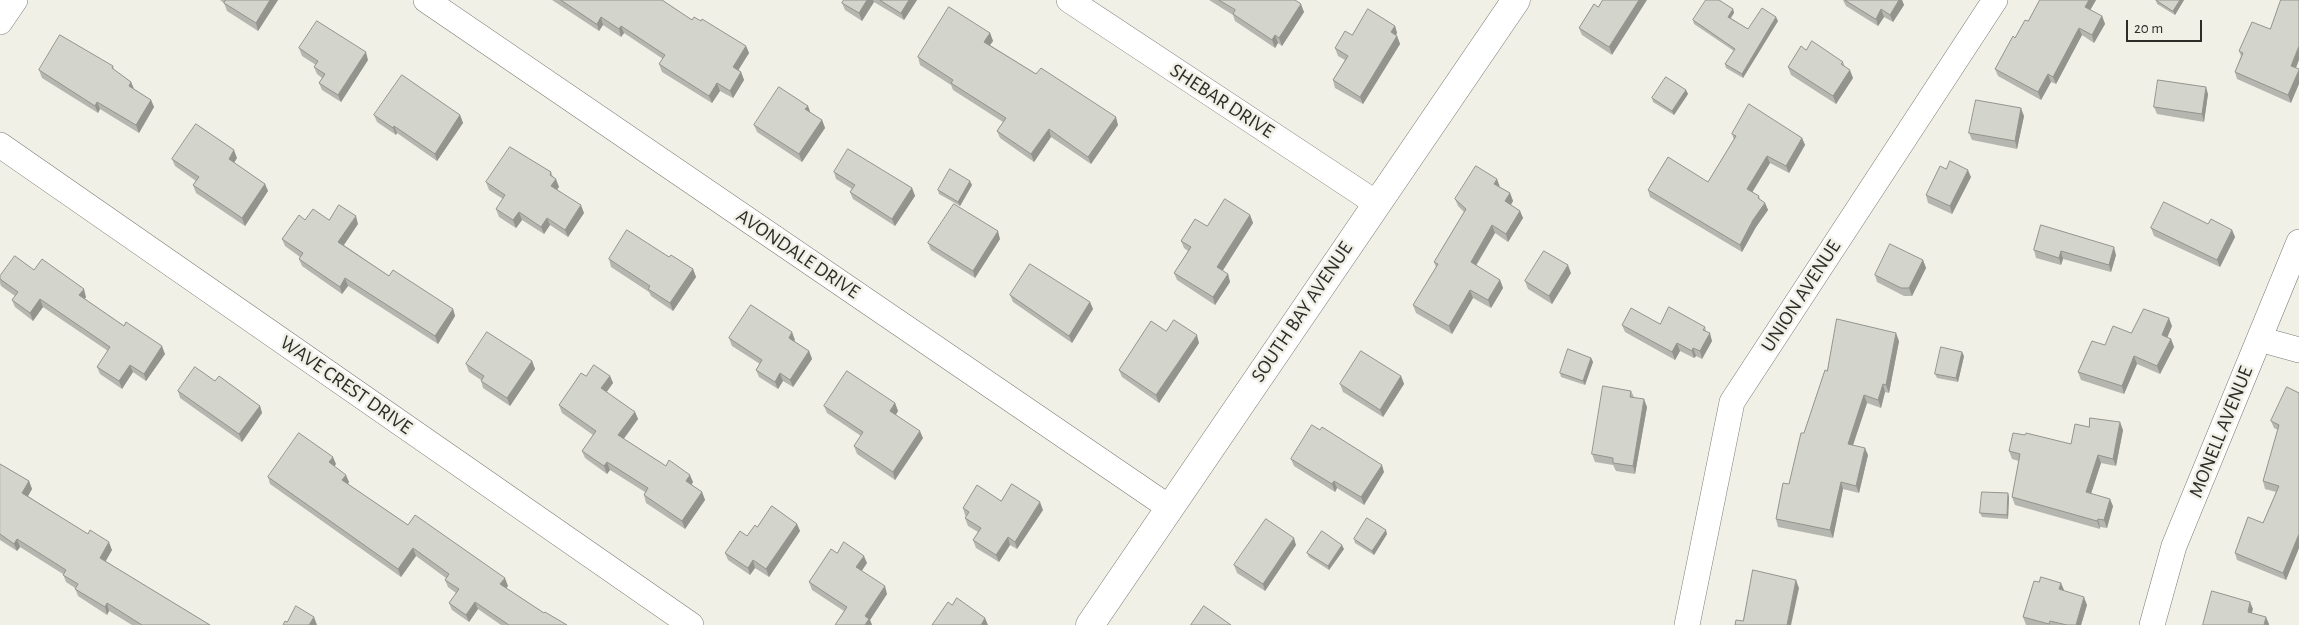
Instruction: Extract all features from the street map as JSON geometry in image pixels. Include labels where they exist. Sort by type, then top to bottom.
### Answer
[{"type":"street","points":[[0,22],[15,0]]},
{"type":"street","name":"AVONDALE DRIVE","points":[[426,0],[1170,508]]},
{"type":"street","name":"SHEBAR DRIVE","points":[[1069,0],[1376,203]]},
{"type":"street","name":"SOUTH BAY AVENUE","points":[[1090,625],[1516,0]]},
{"type":"street","name":"UNION AVENUE","points":[[1687,625],[1732,402],[1995,0]]},
{"type":"street","name":"WAVE CREST DRIVE","points":[[0,145],[691,625]]},
{"type":"street","name":"MONELL AVENUE","points":[[2152,625],[2174,546],[2299,242]]},
{"type":"street","points":[[2259,339],[2299,350]]},
{"type":"building","points":[[226,0],[270,0],[256,23],[224,3]]},
{"type":"building","points":[[561,0],[662,0],[692,20],[694,17],[701,21],[702,19],[746,46],[733,67],[741,72],[730,91],[717,83],[709,96],[659,64],[665,55],[621,26],[619,29],[601,17],[597,24]]},
{"type":"building","points":[[844,0],[867,0],[859,13],[842,3]]},
{"type":"building","points":[[880,0],[909,0],[901,13]]},
{"type":"building","points":[[1219,0],[1295,0],[1301,4],[1279,38],[1275,35],[1272,40],[1233,14],[1235,10]]},
{"type":"building","points":[[1603,0],[1639,0],[1609,47],[1579,28],[1594,4],[1598,7]]},
{"type":"building","points":[[1706,0],[1719,0],[1733,9],[1728,17],[1748,29],[1762,8],[1776,17],[1742,74],[1725,64],[1735,49],[1693,20]]},
{"type":"building","points":[[1845,0],[1899,0],[1890,15],[1881,9],[1876,19]]},
{"type":"building","points":[[2040,0],[2089,0],[2085,7],[2102,16],[2092,35],[2079,28],[2053,77],[2048,74],[2038,92],[1995,69],[2013,36],[2015,38],[2025,20],[2028,21]]},
{"type":"building","points":[[2156,0],[2180,0],[2173,11]]},
{"type":"building","points":[[2281,0],[2299,0],[2299,46],[2291,66],[2299,70],[2288,95],[2235,72],[2243,53],[2239,51],[2252,22],[2270,29]]},
{"type":"building","points":[[949,7],[990,33],[984,42],[1036,74],[1041,68],[1116,117],[1088,157],[1049,129],[1031,154],[997,131],[1006,118],[951,83],[953,80],[918,57]]},
{"type":"building","points":[[1368,9],[1395,26],[1391,32],[1397,36],[1360,97],[1333,80],[1348,56],[1335,48],[1345,31],[1352,35]]},
{"type":"building","points":[[317,21],[366,52],[338,95],[319,83],[325,74],[314,67],[318,61],[299,48]]},
{"type":"building","points":[[60,35],[113,66],[112,68],[131,82],[129,86],[151,100],[136,125],[97,102],[95,106],[39,70]]},
{"type":"building","points":[[1812,41],[1843,62],[1841,64],[1850,70],[1833,96],[1788,67],[1801,46],[1806,50]]},
{"type":"building","points":[[402,75],[460,115],[435,154],[394,126],[393,128],[374,115]]},
{"type":"building","points":[[1666,77],[1686,90],[1672,111],[1652,98]]},
{"type":"building","points":[[2158,80],[2206,87],[2202,114],[2154,107]]},
{"type":"building","points":[[779,87],[808,106],[805,109],[822,120],[799,154],[754,125]]},
{"type":"building","points":[[1976,100],[2021,108],[2015,141],[1969,133]]},
{"type":"building","points":[[1749,104],[1802,138],[1786,166],[1767,156],[1747,189],[1759,196],[1758,198],[1765,203],[1753,220],[1740,245],[1648,190],[1668,157],[1708,182],[1736,136],[1732,134]]},
{"type":"building","points":[[196,124],[234,150],[229,159],[265,184],[242,218],[193,185],[199,177],[172,159]]},
{"type":"building","points":[[510,147],[551,172],[550,175],[556,179],[551,186],[581,205],[565,230],[547,218],[541,227],[519,212],[513,220],[496,209],[505,195],[486,182]]},
{"type":"building","points":[[848,149],[912,188],[892,219],[850,192],[855,185],[834,172]]},
{"type":"building","points":[[1950,161],[1968,170],[1950,206],[1926,195],[1940,166],[1946,169]]},
{"type":"building","points":[[1476,166],[1497,179],[1494,184],[1510,193],[1505,201],[1520,211],[1506,234],[1492,225],[1471,262],[1500,280],[1488,300],[1470,290],[1449,326],[1413,305],[1438,264],[1434,262],[1466,209],[1455,199]]},
{"type":"building","points":[[950,169],[970,181],[958,202],[938,190]]},
{"type":"building","points":[[1225,199],[1250,215],[1217,267],[1228,274],[1213,297],[1174,273],[1191,247],[1181,241],[1195,219],[1207,226]]},
{"type":"building","points":[[2164,202],[2208,224],[2211,219],[2232,230],[2217,260],[2151,228]]},
{"type":"building","points":[[954,204],[998,231],[973,271],[928,243]]},
{"type":"building","points":[[339,205],[356,216],[338,242],[389,276],[393,270],[453,309],[435,336],[345,278],[340,287],[299,259],[303,253],[282,239],[299,215],[305,220],[313,209],[329,220]]},
{"type":"building","points":[[2041,225],[2114,247],[2109,265],[2061,251],[2059,258],[2034,250]]},
{"type":"building","points":[[627,230],[669,257],[671,255],[693,269],[670,303],[648,289],[650,286],[609,259]]},
{"type":"building","points":[[1890,244],[1923,260],[1909,288],[1901,288],[1875,275]]},
{"type":"building","points":[[1544,251],[1568,265],[1549,296],[1525,281]]},
{"type":"building","points":[[15,256],[34,270],[42,259],[84,289],[79,295],[124,326],[126,322],[162,346],[144,374],[130,365],[119,381],[97,367],[110,347],[40,299],[30,313],[12,300],[18,292],[0,279],[0,276]]},
{"type":"building","points":[[1030,264],[1090,302],[1069,336],[1010,295]]},
{"type":"building","points":[[751,305],[792,332],[789,338],[809,351],[790,380],[780,373],[775,382],[756,370],[762,360],[729,338]]},
{"type":"building","points":[[1669,307],[1705,327],[1703,330],[1710,333],[1700,351],[1693,348],[1692,351],[1677,343],[1672,352],[1622,325],[1631,308],[1660,324]]},
{"type":"building","points":[[2144,309],[2169,318],[2162,335],[2171,339],[2157,366],[2134,356],[2122,386],[2078,372],[2092,341],[2105,345],[2113,326],[2131,333]]},
{"type":"building","points":[[1837,319],[1896,333],[1886,385],[1883,384],[1878,400],[1864,395],[1848,444],[1865,448],[1856,486],[1841,482],[1830,530],[1776,519],[1783,483],[1789,484],[1801,433],[1804,433],[1825,370],[1827,371]]},
{"type":"building","points":[[1174,320],[1197,335],[1156,395],[1119,370],[1151,321],[1166,331]]},
{"type":"building","points":[[487,332],[532,361],[507,398],[481,381],[484,376],[466,364]]},
{"type":"building","points":[[1941,347],[1962,352],[1956,378],[1935,374]]},
{"type":"building","points":[[1568,349],[1591,358],[1583,381],[1560,373]]},
{"type":"building","points":[[1361,351],[1401,376],[1380,410],[1340,384]]},
{"type":"building","points":[[594,365],[610,376],[601,388],[635,412],[618,435],[666,466],[669,460],[690,475],[686,481],[702,492],[682,521],[644,495],[648,488],[607,462],[604,466],[582,451],[596,431],[559,405],[581,373],[586,376]]},
{"type":"building","points":[[195,367],[215,381],[219,376],[260,406],[239,434],[178,391]]},
{"type":"building","points":[[847,371],[895,403],[890,411],[920,431],[893,472],[854,446],[863,432],[824,406]]},
{"type":"building","points":[[1603,386],[1631,391],[1630,397],[1644,399],[1633,466],[1613,463],[1613,458],[1592,454]]},
{"type":"building","points":[[2287,387],[2299,393],[2299,534],[2283,573],[2235,553],[2248,517],[2263,523],[2279,486],[2263,481],[2279,425],[2271,421]]},
{"type":"building","points":[[2090,418],[2120,422],[2113,459],[2098,455],[2086,492],[2110,499],[2104,520],[2098,519],[2097,521],[2012,497],[2020,454],[2009,451],[2013,433],[2025,435],[2026,433],[2071,444],[2075,424],[2089,427]]},
{"type":"building","points":[[1312,425],[1320,430],[1322,427],[1382,465],[1361,497],[1334,481],[1332,484],[1291,459]]},
{"type":"building","points":[[299,433],[333,457],[329,462],[346,475],[342,480],[408,525],[415,515],[505,578],[500,584],[544,613],[567,625],[509,625],[475,602],[466,615],[449,603],[459,589],[445,580],[449,574],[413,548],[398,569],[268,477]]},
{"type":"building","points":[[0,464],[29,481],[22,493],[88,534],[90,530],[109,542],[100,558],[210,625],[142,625],[107,603],[105,607],[75,589],[78,584],[63,575],[66,570],[17,539],[14,544],[0,534]]},
{"type":"building","points":[[1012,484],[1040,502],[1015,542],[1008,537],[996,555],[973,540],[981,528],[965,518],[969,512],[963,508],[977,485],[1001,501]]},
{"type":"building","points":[[1982,492],[2008,493],[2007,515],[1980,513]]},
{"type":"building","points":[[772,506],[797,524],[766,569],[753,560],[748,568],[725,553],[740,531],[747,536],[755,525],[757,527]]},
{"type":"building","points":[[1367,518],[1386,530],[1372,551],[1354,539]]},
{"type":"building","points":[[1266,519],[1294,538],[1263,584],[1234,565]]},
{"type":"building","points":[[1322,531],[1342,545],[1328,566],[1307,553]]},
{"type":"building","points":[[844,542],[864,556],[856,567],[885,586],[865,616],[869,619],[865,625],[835,625],[847,607],[809,582],[831,549],[837,553]]},
{"type":"building","points":[[1753,570],[1796,580],[1787,625],[1735,625],[1736,620],[1743,621]]},
{"type":"building","points":[[2041,577],[2061,583],[2059,589],[2084,597],[2076,625],[2050,621],[2049,624],[2023,617],[2034,581],[2039,582]]},
{"type":"building","points":[[2212,591],[2250,602],[2248,612],[2266,617],[2264,625],[2203,625]]},
{"type":"building","points":[[957,598],[985,618],[981,625],[932,625],[948,602],[952,605]]},
{"type":"building","points":[[296,606],[314,617],[309,625],[283,625],[285,621],[287,622]]},
{"type":"building","points":[[1204,606],[1231,625],[1191,625]]}]
